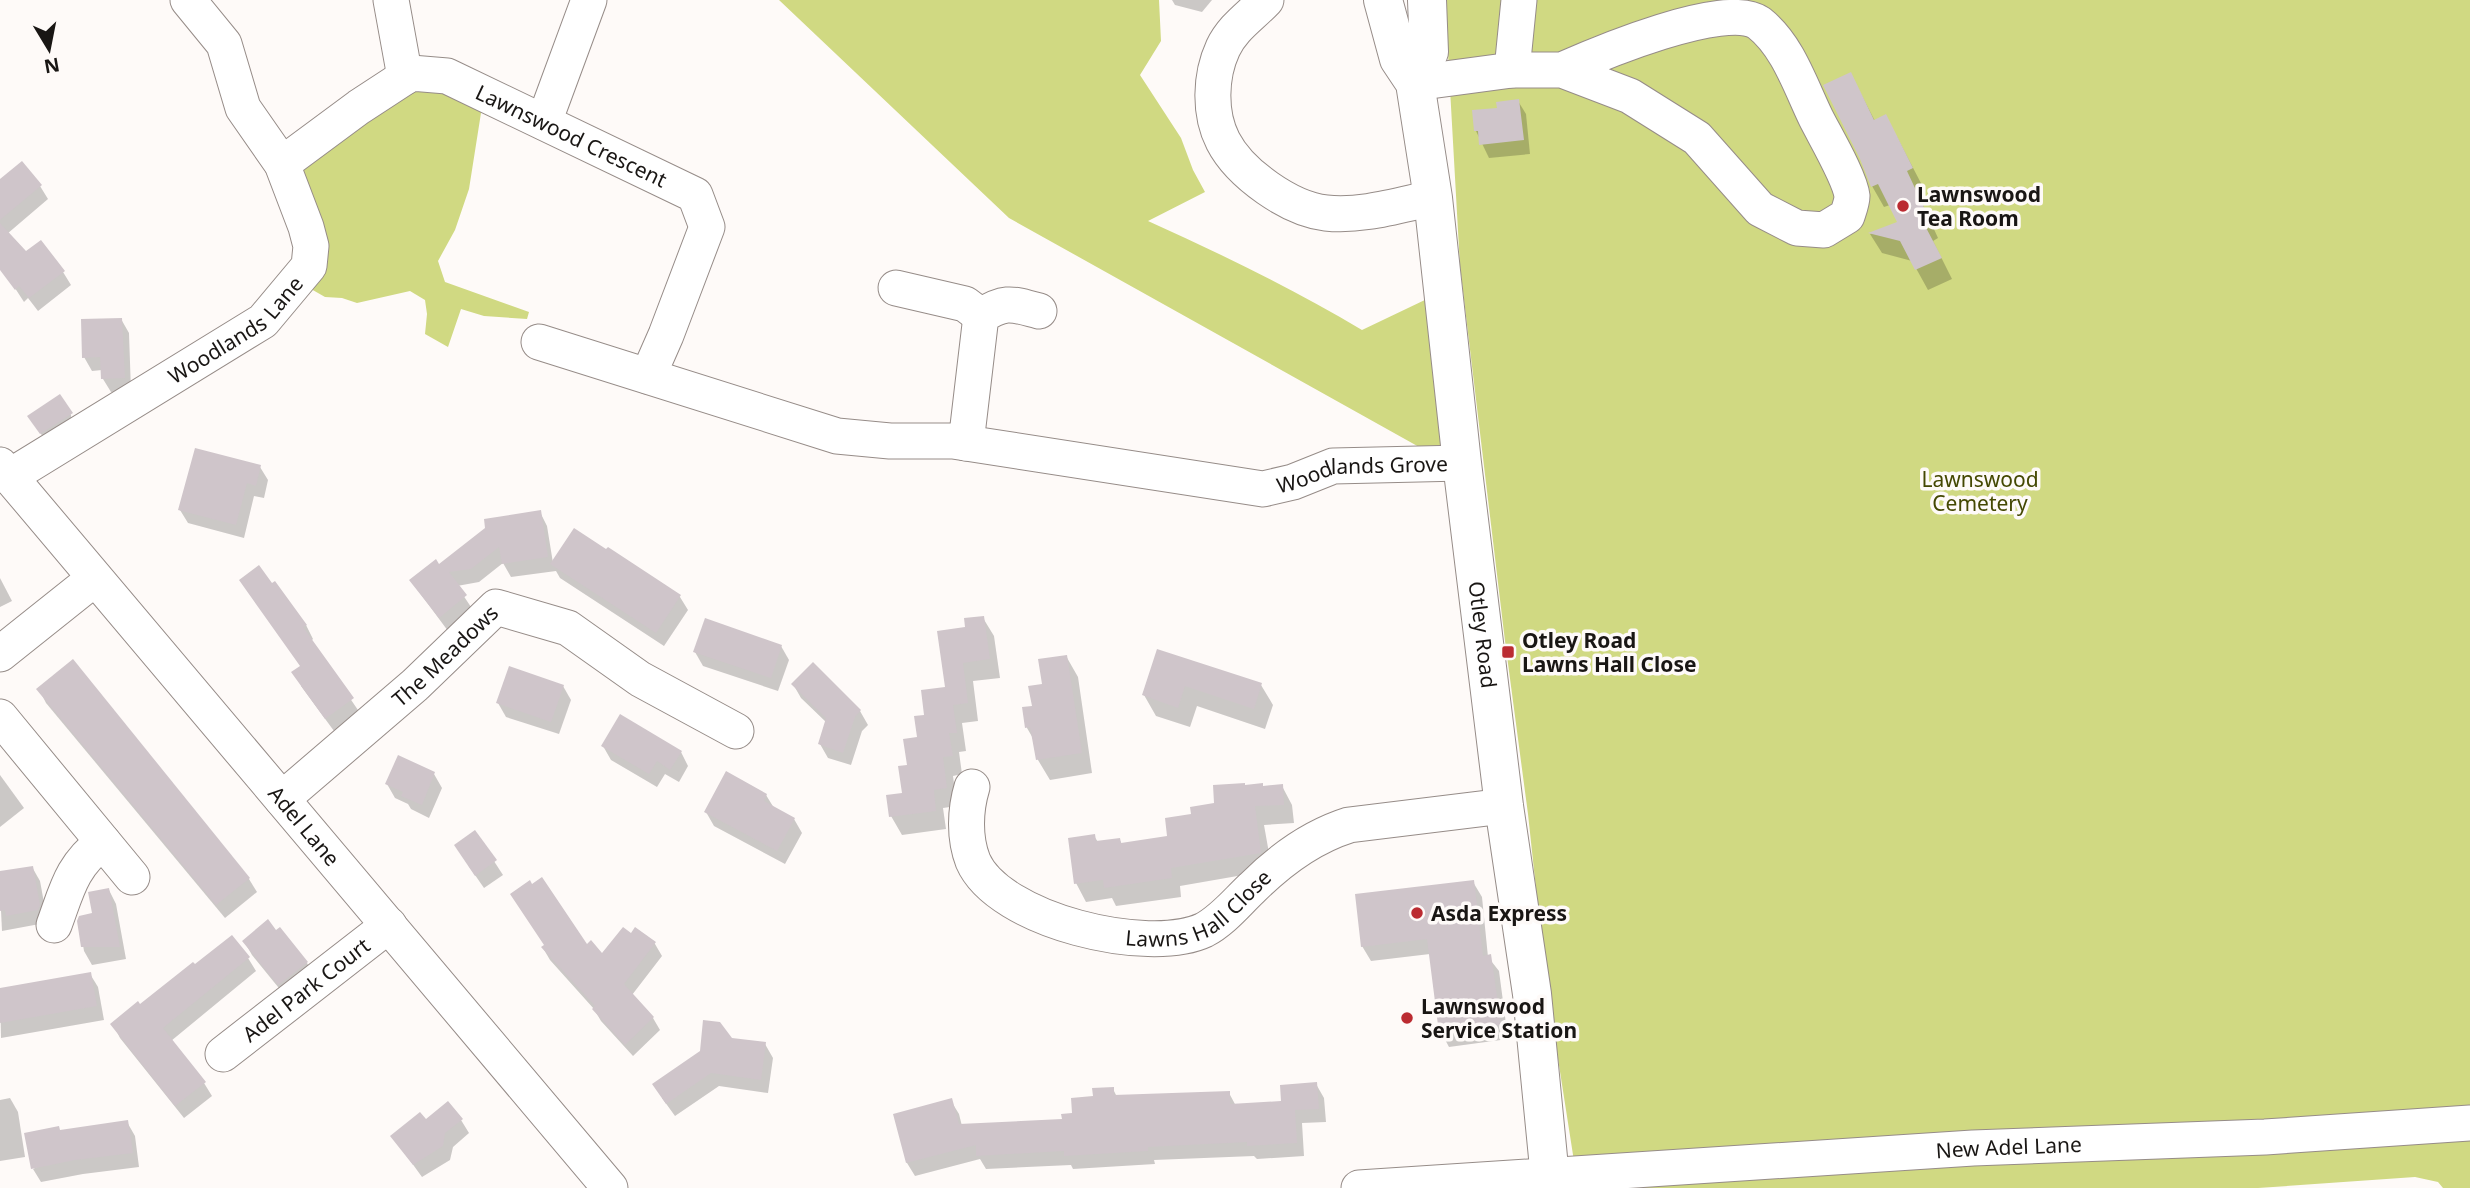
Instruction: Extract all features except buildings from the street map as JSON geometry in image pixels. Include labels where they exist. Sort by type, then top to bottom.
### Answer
[{"type":"highway","name":"Otley Road","points":[[1383,0],[1399,59],[1415,83],[1433,198],[1504,806],[1532,994],[1550,1182]]},
{"type":"highway","points":[[1415,83],[1429,52],[1427,0]]},
{"type":"street","name":"Woodlands Lane","points":[[4,471],[263,321],[309,266],[311,246],[306,227],[282,164],[243,108],[224,44],[188,0]]},
{"type":"street","points":[[282,164],[405,77],[391,0]]},
{"type":"street","points":[[544,122],[589,0]]},
{"type":"street","points":[[1266,0],[1241,23],[1224,47],[1214,76],[1213,107],[1223,141],[1234,157],[1260,182],[1283,198],[1302,207],[1326,213],[1354,213],[1433,198]]},
{"type":"street","points":[[1512,70],[1519,0]]},
{"type":"street","points":[[1415,83],[1512,70],[1562,70],[1630,96],[1697,138],[1760,209],[1797,228],[1824,230],[1847,216],[1852,197],[1842,170],[1780,44],[1756,21],[1725,15],[1680,24],[1562,70]]},
{"type":"street","name":"Lawnswood Crescent","points":[[405,77],[411,73],[447,76],[695,195],[707,226],[648,376]]},
{"type":"street","points":[[896,288],[965,304],[981,316]]},
{"type":"street","points":[[538,342],[837,436],[890,441],[966,443],[981,316],[1008,303],[1040,311]]},
{"type":"street","name":"Woodlands Grove","points":[[966,443],[1263,489],[1293,482],[1333,466],[1462,463]]},
{"type":"street","name":"Adel Lane","points":[[4,471],[610,1188]]},
{"type":"street","points":[[0,654],[94,579]]},
{"type":"street","name":"The Meadows","points":[[282,799],[415,685],[496,607],[568,628],[640,679],[736,731]]},
{"type":"street","points":[[0,717],[132,877]]},
{"type":"street","name":"Lawns Hall Close","points":[[972,787],[967,804],[967,822],[973,861],[1003,896],[1030,912],[1104,934],[1147,940],[1177,939],[1205,929],[1227,913],[1277,863],[1327,832],[1349,825],[1504,806]]},
{"type":"street","points":[[54,925],[75,869],[86,855],[103,842]]},
{"type":"street","name":"Adel Park Court","points":[[223,1054],[389,925]]},
{"type":"street","name":"New Adel Lane","points":[[1359,1188],[1550,1182],[1973,1148],[2264,1137],[2470,1123]]},
{"type":"green space","points":[[779,0],[1159,0],[1161,41],[1140,75],[1181,138],[1205,192],[1148,221],[1257,273],[1362,330],[1429,298],[1446,462],[1009,218]]},
{"type":"green space","name":"Lawnswood Cemetery","points":[[1445,0],[2470,0],[2470,1188],[2443,1188],[2438,1182],[2415,1177],[2258,1188],[1359,1188],[1576,1174],[1546,982],[1528,814],[1460,266]]},
{"type":"green space","points":[[411,73],[484,94],[469,189],[455,230],[438,261],[445,282],[529,312],[527,319],[484,316],[461,309],[448,347],[425,334],[425,300],[410,291],[357,303],[342,298],[325,297],[297,281],[309,266],[282,164]]},
{"type":"place","name":"Lawnswood Tea Room","points":[[1903,206]]},
{"type":"place","name":"Otley Road Lawns Hall Close","points":[[1508,652]]},
{"type":"place","name":"Asda Express","points":[[1417,913]]},
{"type":"place","name":"Lawnswood Service Station","points":[[1407,1018]]}]
